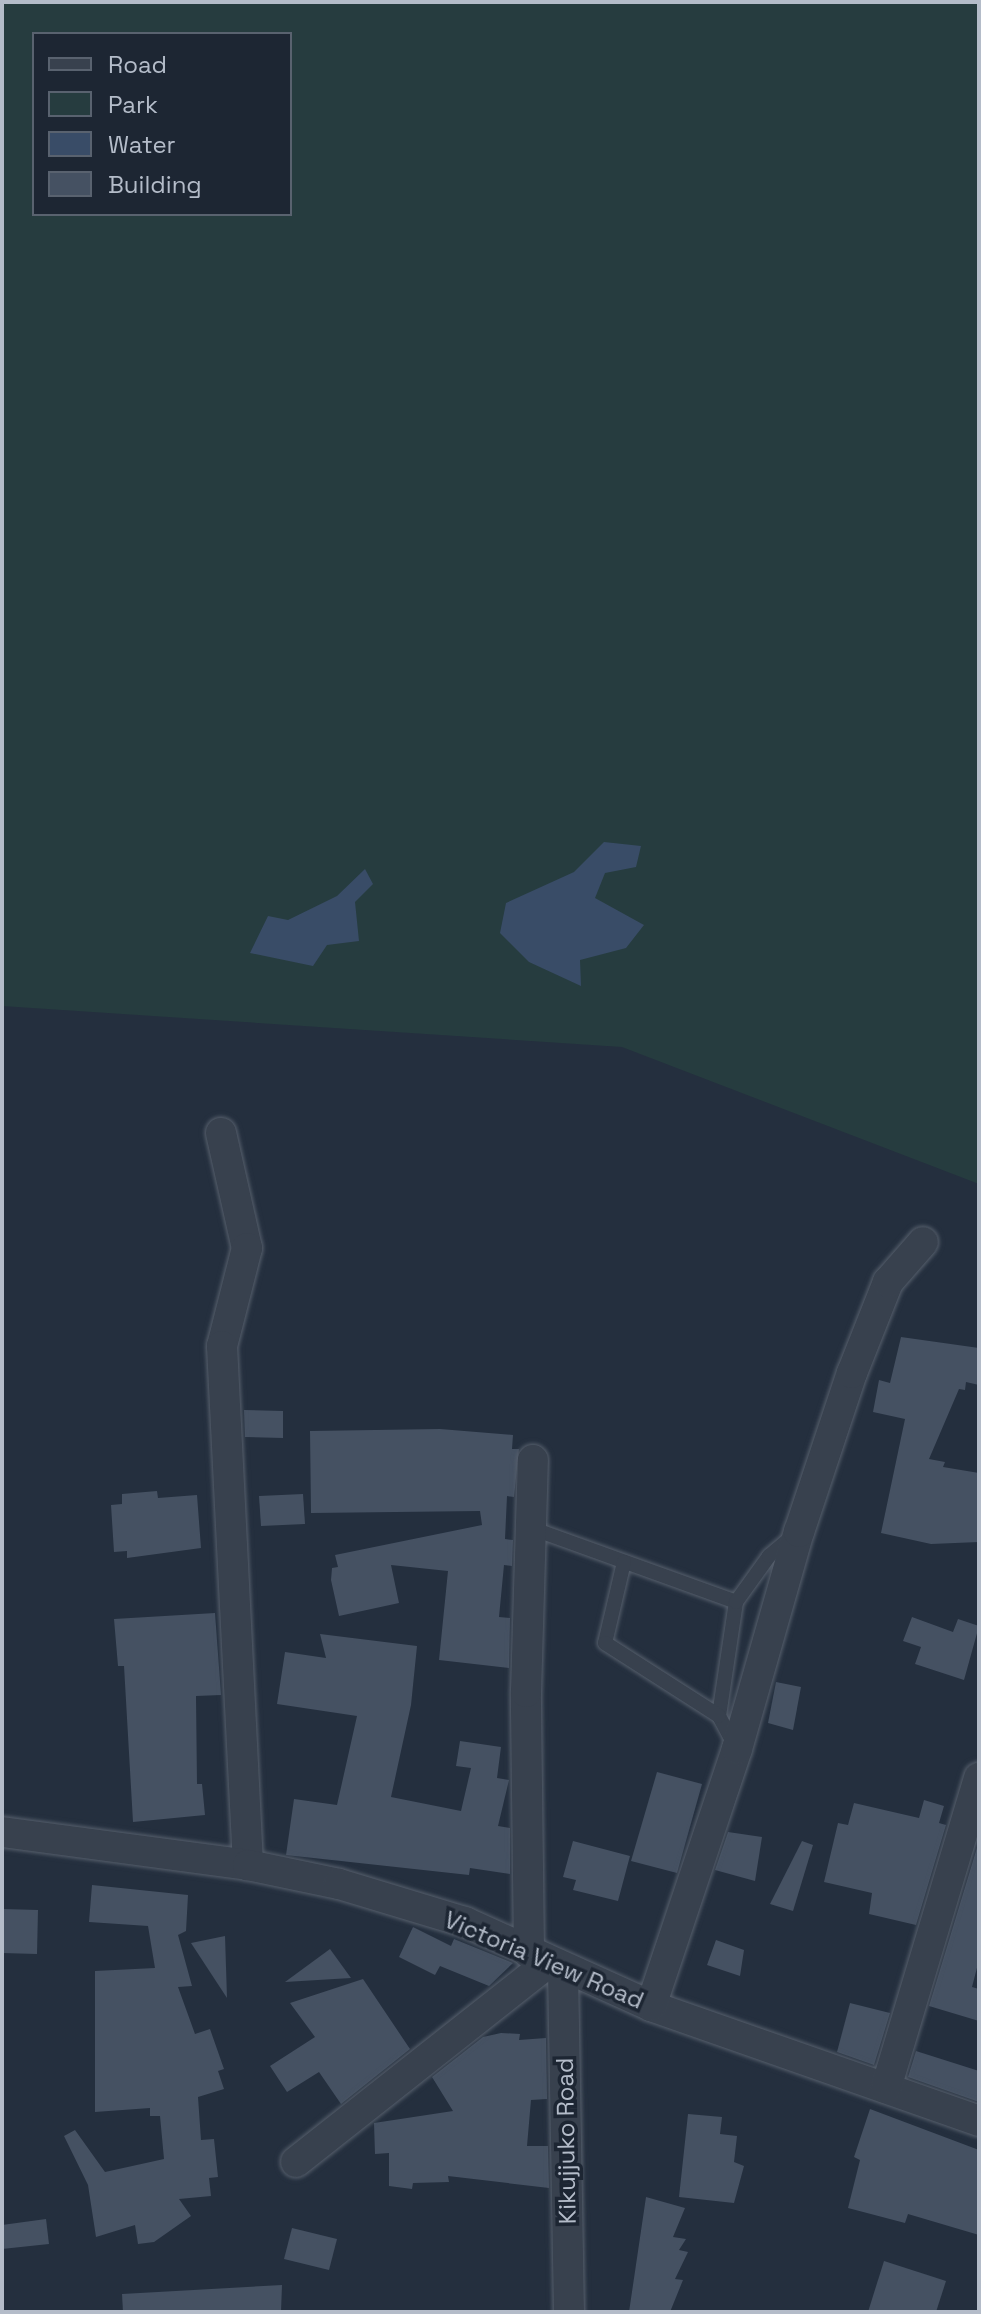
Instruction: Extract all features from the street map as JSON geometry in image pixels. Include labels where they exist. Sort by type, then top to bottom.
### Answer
[{"type":"street","points":[[221,1133],[247,1248],[222,1346],[248,1865]]},
{"type":"street","points":[[651,2006],[737,1749],[799,1532],[888,1282],[923,1242]]},
{"type":"street","name":"Kikujjuko Road","points":[[533,1460],[531,1528],[547,1962],[570,2312]]},
{"type":"street","points":[[886,2088],[979,1778]]},
{"type":"street","name":"Victoria View Road","points":[[2,1832],[248,1865],[339,1884],[465,1922],[547,1962],[651,2006],[979,2121]]},
{"type":"street","points":[[296,2162],[547,1962]]},
{"type":"lane","points":[[531,1528],[736,1602]]},
{"type":"lane","points":[[719,1716],[736,1602],[769,1556],[799,1532]]},
{"type":"lane","points":[[624,1562],[605,1643],[719,1716],[737,1749]]},
{"type":"green space","points":[[2,2],[979,2],[979,1184],[622,1047],[2,1006]]},
{"type":"water","points":[[604,842],[641,846],[636,867],[605,873],[595,898],[644,925],[626,948],[580,960],[581,986],[529,962],[500,933],[506,903],[574,872]]},
{"type":"water","points":[[365,869],[373,884],[355,902],[359,941],[327,945],[313,966],[250,953],[268,916],[288,920],[337,896]]},
{"type":"building","points":[[901,1337],[979,1348],[979,1385],[966,1382],[965,1390],[959,1389],[929,1459],[945,1462],[943,1467],[979,1473],[979,1542],[931,1544],[881,1533],[905,1419],[873,1412],[879,1380],[890,1383]]},
{"type":"building","points":[[244,1410],[283,1411],[283,1438],[245,1437]]},
{"type":"building","points":[[440,1429],[513,1435],[512,1449],[519,1449],[514,1497],[507,1496],[505,1539],[513,1540],[512,1566],[504,1565],[499,1617],[510,1618],[509,1668],[439,1660],[448,1571],[391,1565],[399,1603],[339,1616],[331,1580],[332,1568],[338,1567],[335,1555],[482,1525],[480,1511],[311,1513],[310,1431]]},
{"type":"building","points":[[157,1491],[158,1498],[197,1495],[201,1548],[127,1558],[127,1551],[114,1552],[111,1505],[122,1504],[122,1494]]},
{"type":"building","points":[[303,1494],[305,1524],[261,1526],[259,1496]]},
{"type":"building","points":[[215,1613],[221,1695],[196,1696],[197,1784],[202,1784],[205,1815],[133,1822],[124,1666],[118,1666],[114,1619]]},
{"type":"building","points":[[912,1617],[953,1632],[958,1619],[979,1626],[964,1680],[915,1664],[921,1647],[903,1641]]},
{"type":"building","points":[[320,1634],[417,1646],[411,1705],[391,1797],[461,1811],[471,1768],[456,1766],[460,1741],[501,1747],[497,1778],[509,1780],[498,1826],[510,1828],[510,1874],[470,1868],[469,1875],[286,1855],[294,1799],[337,1805],[357,1716],[277,1704],[285,1652],[326,1658]]},
{"type":"building","points":[[776,1682],[801,1687],[793,1730],[768,1723]]},
{"type":"building","points":[[657,1772],[702,1784],[677,1873],[631,1861]]},
{"type":"building","points":[[924,1800],[944,1806],[939,1823],[946,1825],[916,1925],[869,1914],[872,1893],[824,1882],[838,1823],[848,1825],[854,1803],[919,1818]]},
{"type":"building","points":[[728,1832],[762,1837],[755,1881],[715,1870]]},
{"type":"building","points":[[573,1841],[630,1856],[618,1901],[573,1890],[576,1880],[563,1877]]},
{"type":"building","points":[[802,1841],[813,1845],[793,1911],[770,1904]]},
{"type":"building","points":[[979,1841],[979,1960],[972,1987],[979,1989],[979,2021],[929,2006]]},
{"type":"building","points":[[92,1885],[188,1895],[186,1931],[178,1935],[192,1986],[178,1987],[195,2034],[210,2029],[224,2069],[218,2071],[224,2089],[198,2097],[201,2140],[214,2139],[218,2177],[209,2178],[211,2196],[179,2199],[191,2216],[154,2242],[138,2244],[135,2225],[96,2237],[88,2185],[64,2136],[75,2130],[105,2172],[164,2159],[160,2116],[150,2116],[150,2108],[95,2112],[95,1971],[155,1968],[148,1926],[89,1922]]},
{"type":"building","points":[[3,1909],[38,1910],[37,1954],[2,1953]]},
{"type":"building","points":[[413,1927],[451,1946],[454,1939],[513,1963],[489,1986],[440,1966],[435,1975],[399,1957]]},
{"type":"building","points":[[225,1936],[227,1998],[191,1943]]},
{"type":"building","points":[[716,1940],[744,1950],[740,1976],[707,1965]]},
{"type":"building","points":[[330,1949],[351,1978],[285,1982]]},
{"type":"building","points":[[363,1979],[410,2049],[341,2104],[319,2072],[287,2092],[270,2066],[315,2037],[290,2003]]},
{"type":"building","points":[[850,2003],[890,2013],[874,2065],[837,2052]]},
{"type":"building","points":[[501,2033],[520,2034],[519,2040],[546,2038],[547,2099],[531,2100],[527,2146],[548,2146],[549,2188],[448,2176],[449,2182],[413,2183],[412,2189],[389,2186],[389,2153],[375,2154],[374,2123],[453,2111],[432,2077],[483,2037]]},
{"type":"building","points":[[916,2051],[979,2071],[979,2102],[908,2077]]},
{"type":"building","points":[[870,2109],[979,2150],[979,2235],[908,2214],[905,2223],[848,2208],[860,2160],[854,2157]]},
{"type":"building","points":[[688,2114],[722,2117],[720,2134],[737,2136],[734,2162],[744,2166],[734,2203],[679,2197]]},
{"type":"building","points":[[646,2197],[685,2208],[673,2237],[686,2239],[679,2250],[688,2252],[675,2279],[683,2280],[670,2312],[629,2312]]},
{"type":"building","points":[[46,2219],[49,2244],[2,2249],[2,2225]]},
{"type":"building","points":[[292,2228],[337,2239],[329,2270],[284,2259]]},
{"type":"building","points":[[884,2261],[946,2281],[936,2312],[868,2312]]},
{"type":"building","points":[[282,2285],[281,2312],[123,2312],[122,2294]]}]
